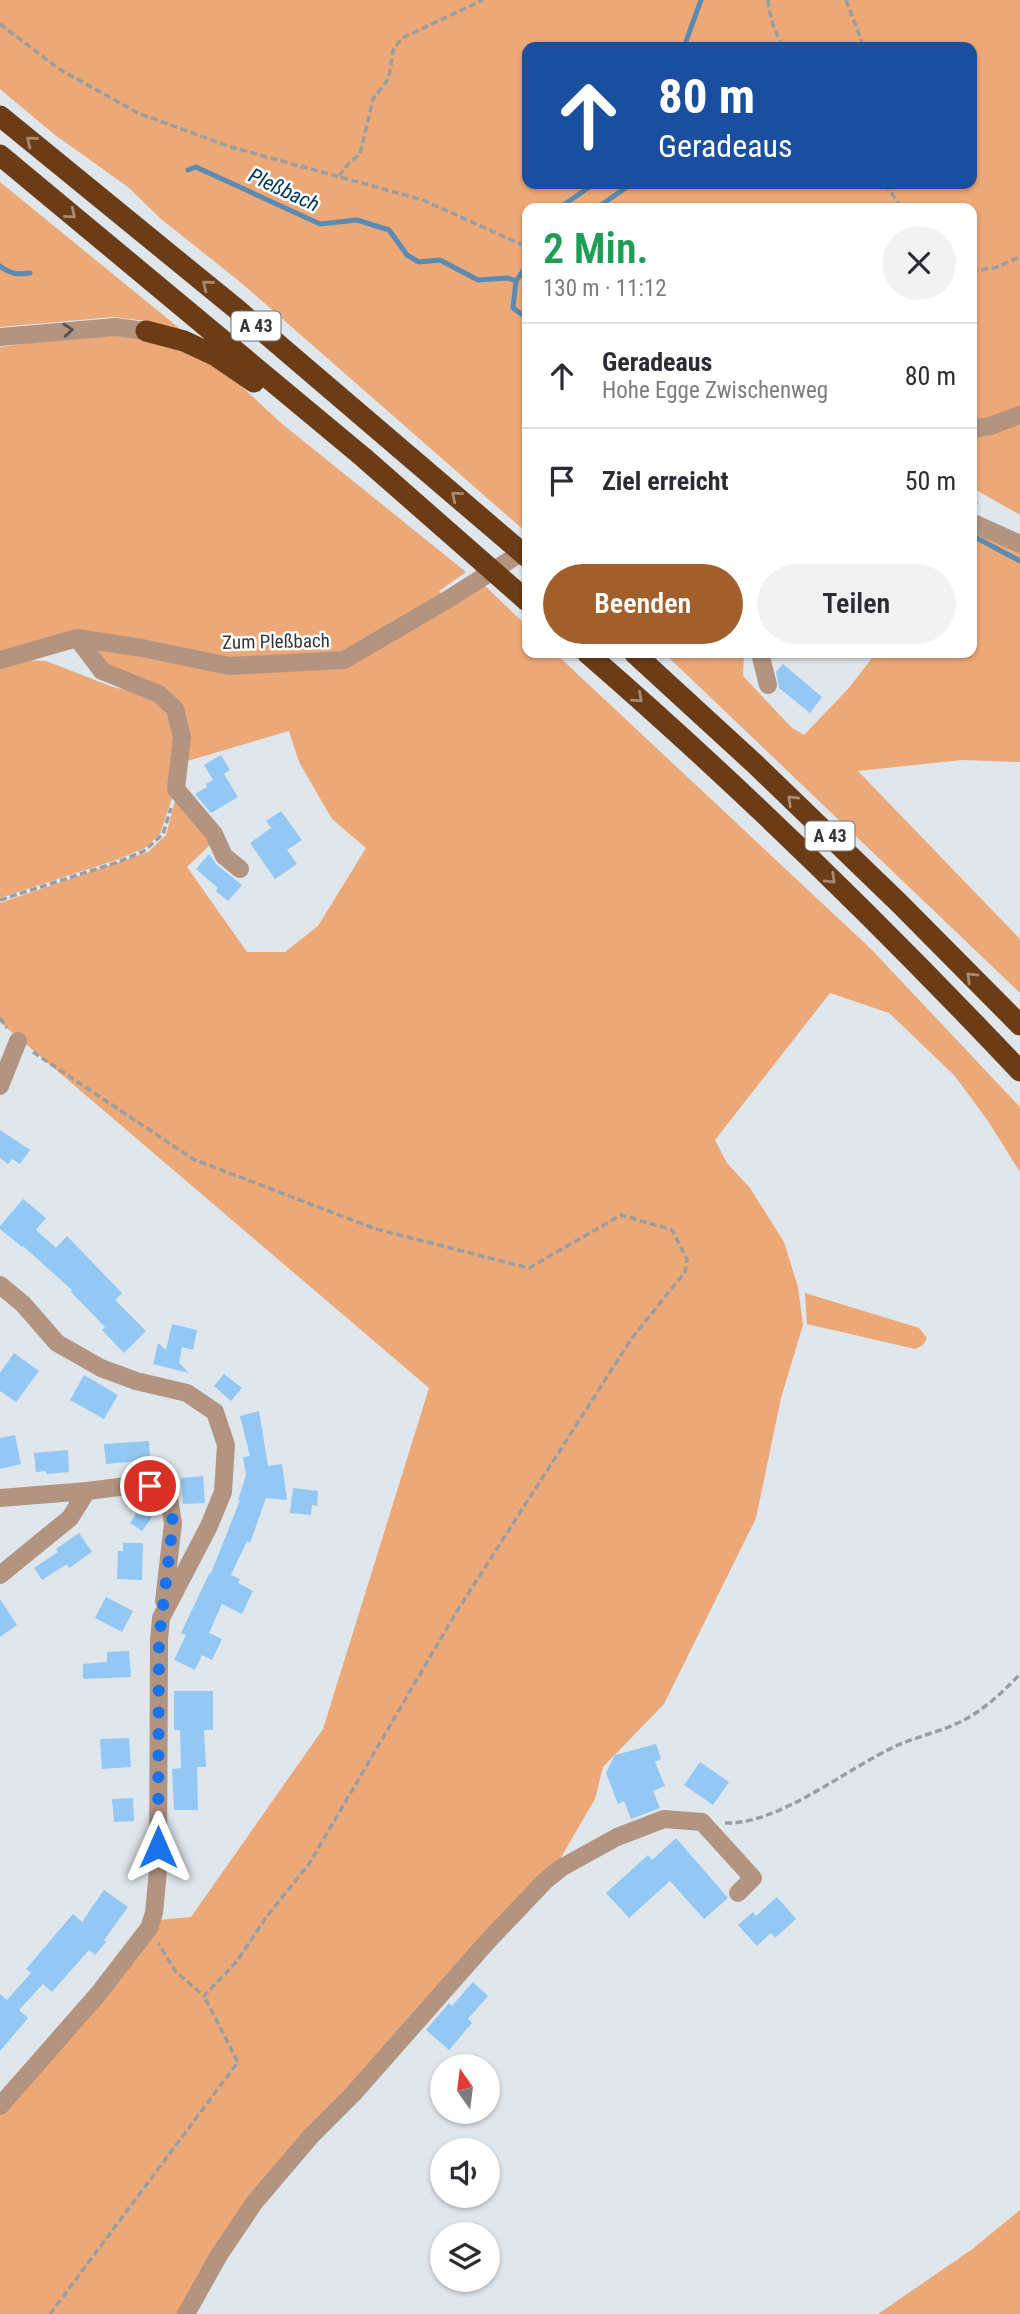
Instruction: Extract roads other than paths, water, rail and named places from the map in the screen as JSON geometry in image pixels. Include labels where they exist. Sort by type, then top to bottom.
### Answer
[{"type":"highway","name":"A 43","points":[[0,116],[239,311],[522,553]]},
{"type":"highway","name":"A 43","points":[[0,155],[363,457],[522,597]]},
{"type":"highway","points":[[146,331],[184,341],[216,356],[363,457]]},
{"type":"highway","name":"A 43","points":[[593,658],[815,863],[1020,1071]]},
{"type":"highway","name":"A 43","points":[[639,658],[755,764],[1020,1025]]},
{"type":"street","points":[[0,337],[115,327],[146,331]]},
{"type":"street","points":[[977,428],[1020,415]]},
{"type":"street","points":[[977,525],[1020,544]]},
{"type":"street","name":"Zum Pleßbach","points":[[0,660],[77,638],[229,666],[344,660],[522,552]]},
{"type":"street","points":[[77,638],[102,671],[159,694],[175,709],[182,737],[176,789],[214,834],[224,856],[240,869]]},
{"type":"street","points":[[762,658],[768,685]]},
{"type":"street","points":[[0,1086],[18,1041]]},
{"type":"street","points":[[0,1285],[23,1304],[57,1343],[113,1373],[187,1393],[215,1412],[226,1445],[223,1492],[209,1526],[162,1618]]},
{"type":"street","points":[[0,1497],[150,1486],[169,1499],[173,1523],[159,1640],[158,1870],[154,1913],[149,1928],[99,1993],[0,2106]]},
{"type":"street","points":[[0,1575],[70,1518],[87,1492]]},
{"type":"street","points":[[186,2314],[219,2255],[254,2203],[487,1942],[545,1881],[561,1868],[617,1837],[664,1819],[702,1822],[752,1878],[738,1893]]},
{"type":"waterway","points":[[686,42],[701,0]]},
{"type":"waterway","name":"Pleßbach","points":[[188,170],[196,167],[320,224],[357,220],[389,230],[407,255],[419,262],[440,260],[478,280],[508,278],[516,281],[513,308],[522,314]]},
{"type":"waterway","points":[[566,203],[587,189]]},
{"type":"waterway","points":[[604,203],[624,189]]},
{"type":"waterway","name":"Pleßbach","points":[[0,266],[14,273],[30,273]]},
{"type":"waterway","points":[[516,281],[522,273]]},
{"type":"waterway","name":"Pleßbach","points":[[977,538],[1020,561]]}]
